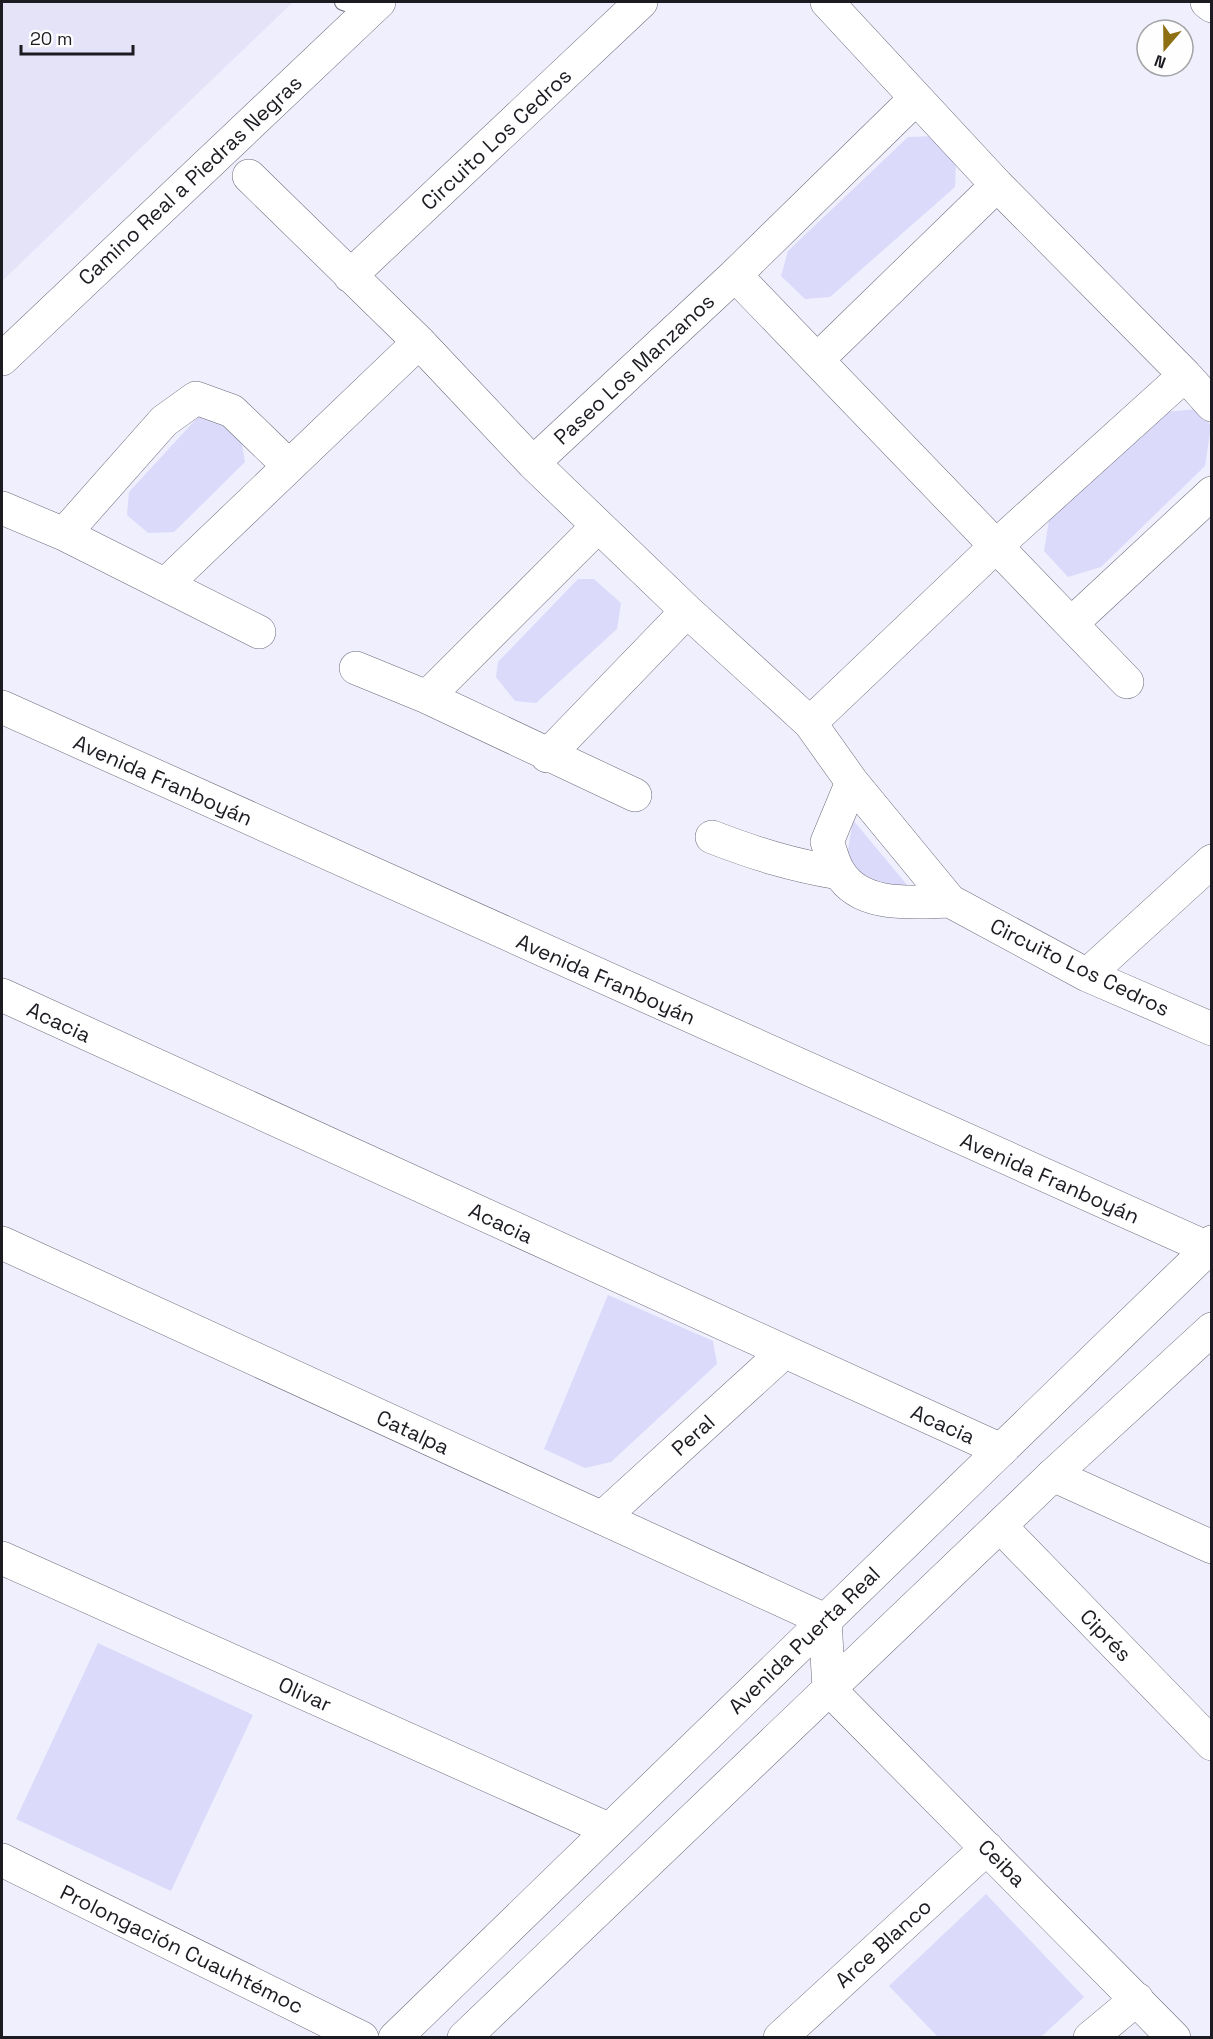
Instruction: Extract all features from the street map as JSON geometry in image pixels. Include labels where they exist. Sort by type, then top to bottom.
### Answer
[{"type":"street","name":"Circuito Los Cedros","points":[[350,276],[641,2]]},
{"type":"street","points":[[827,2],[998,185],[1212,405]]},
{"type":"street","points":[[1207,2],[1212,6]]},
{"type":"street","name":"Camino Real a Piedras Negras","points":[[2,359],[364,4]]},
{"type":"street","name":"Paseo Los Manzanos","points":[[533,463],[735,275],[916,98]]},
{"type":"street","name":"Circuito Los Cedros","points":[[249,176],[419,342],[533,463],[597,526],[810,723],[852,782],[950,901],[1087,975],[1212,1029]]},
{"type":"street","points":[[817,360],[998,185]]},
{"type":"street","points":[[735,275],[1127,682]]},
{"type":"street","points":[[165,585],[419,342]]},
{"type":"street","points":[[810,723],[996,546],[1185,375]]},
{"type":"street","points":[[64,534],[164,421],[196,398],[232,411],[289,466]]},
{"type":"street","points":[[1072,623],[1212,493]]},
{"type":"street","points":[[2,508],[64,534],[259,632]]},
{"type":"street","points":[[427,697],[597,526]]},
{"type":"street","points":[[547,756],[687,611]]},
{"type":"street","points":[[356,668],[427,697],[547,756],[635,795]]},
{"type":"street","name":"Avenida Franboyán","points":[[2,707],[1210,1247]]},
{"type":"street","name":"Circuito Los Cedros","points":[[852,782],[827,842],[839,873],[860,893],[898,902],[950,901]]},
{"type":"street","points":[[712,837],[770,859],[839,873]]},
{"type":"street","points":[[1087,975],[1212,861]]},
{"type":"street","name":"Acacia","points":[[2,995],[1000,1450]]},
{"type":"street","name":"Catalpa","points":[[2,1244],[825,1620]]},
{"type":"street","name":"Avenida Puerta Real","points":[[395,2037],[1210,1247]]},
{"type":"street","points":[[464,2037],[1053,1475],[1212,1329]]},
{"type":"street","name":"Peral","points":[[602,1518],[784,1352]]},
{"type":"street","points":[[1053,1475],[1212,1546]]},
{"type":"street","name":"Ciprés","points":[[1000,1526],[1212,1744]]},
{"type":"street","name":"Olivar","points":[[2,1558],[608,1829],[656,1854]]},
{"type":"street","points":[[825,1620],[829,1689]]},
{"type":"street","name":"Ceiba","points":[[829,1689],[1174,2037]]},
{"type":"street","name":"Arce Blanco","points":[[780,2037],[987,1848]]},
{"type":"street","name":"Prolongación Cuauhtémoc","points":[[2,1860],[362,2037]]},
{"type":"street","points":[[1090,2037],[1137,1999]]},
{"type":"shaded area","points":[[2,2],[293,2],[2,281]]},
{"type":"shaded area","points":[[935,136],[956,159],[955,187],[830,297],[805,299],[781,276],[788,251],[908,137]]},
{"type":"shaded area","points":[[1198,409],[1211,426],[1205,466],[1101,567],[1068,577],[1044,551],[1049,520],[1164,412]]},
{"type":"shaded area","points":[[222,415],[240,432],[245,462],[174,532],[148,533],[127,515],[129,492],[198,417]]},
{"type":"shaded area","points":[[578,579],[594,579],[621,603],[617,629],[536,703],[515,701],[496,677],[498,662]]},
{"type":"shaded area","points":[[853,820],[908,886],[893,889],[862,880],[847,856]]},
{"type":"shaded area","points":[[608,1295],[713,1341],[717,1364],[611,1462],[585,1468],[544,1449]]},
{"type":"shaded area","points":[[98,1643],[253,1715],[171,1891],[16,1819]]},
{"type":"shaded area","points":[[986,1894],[1084,1997],[1041,2037],[938,2037],[889,1986]]}]
